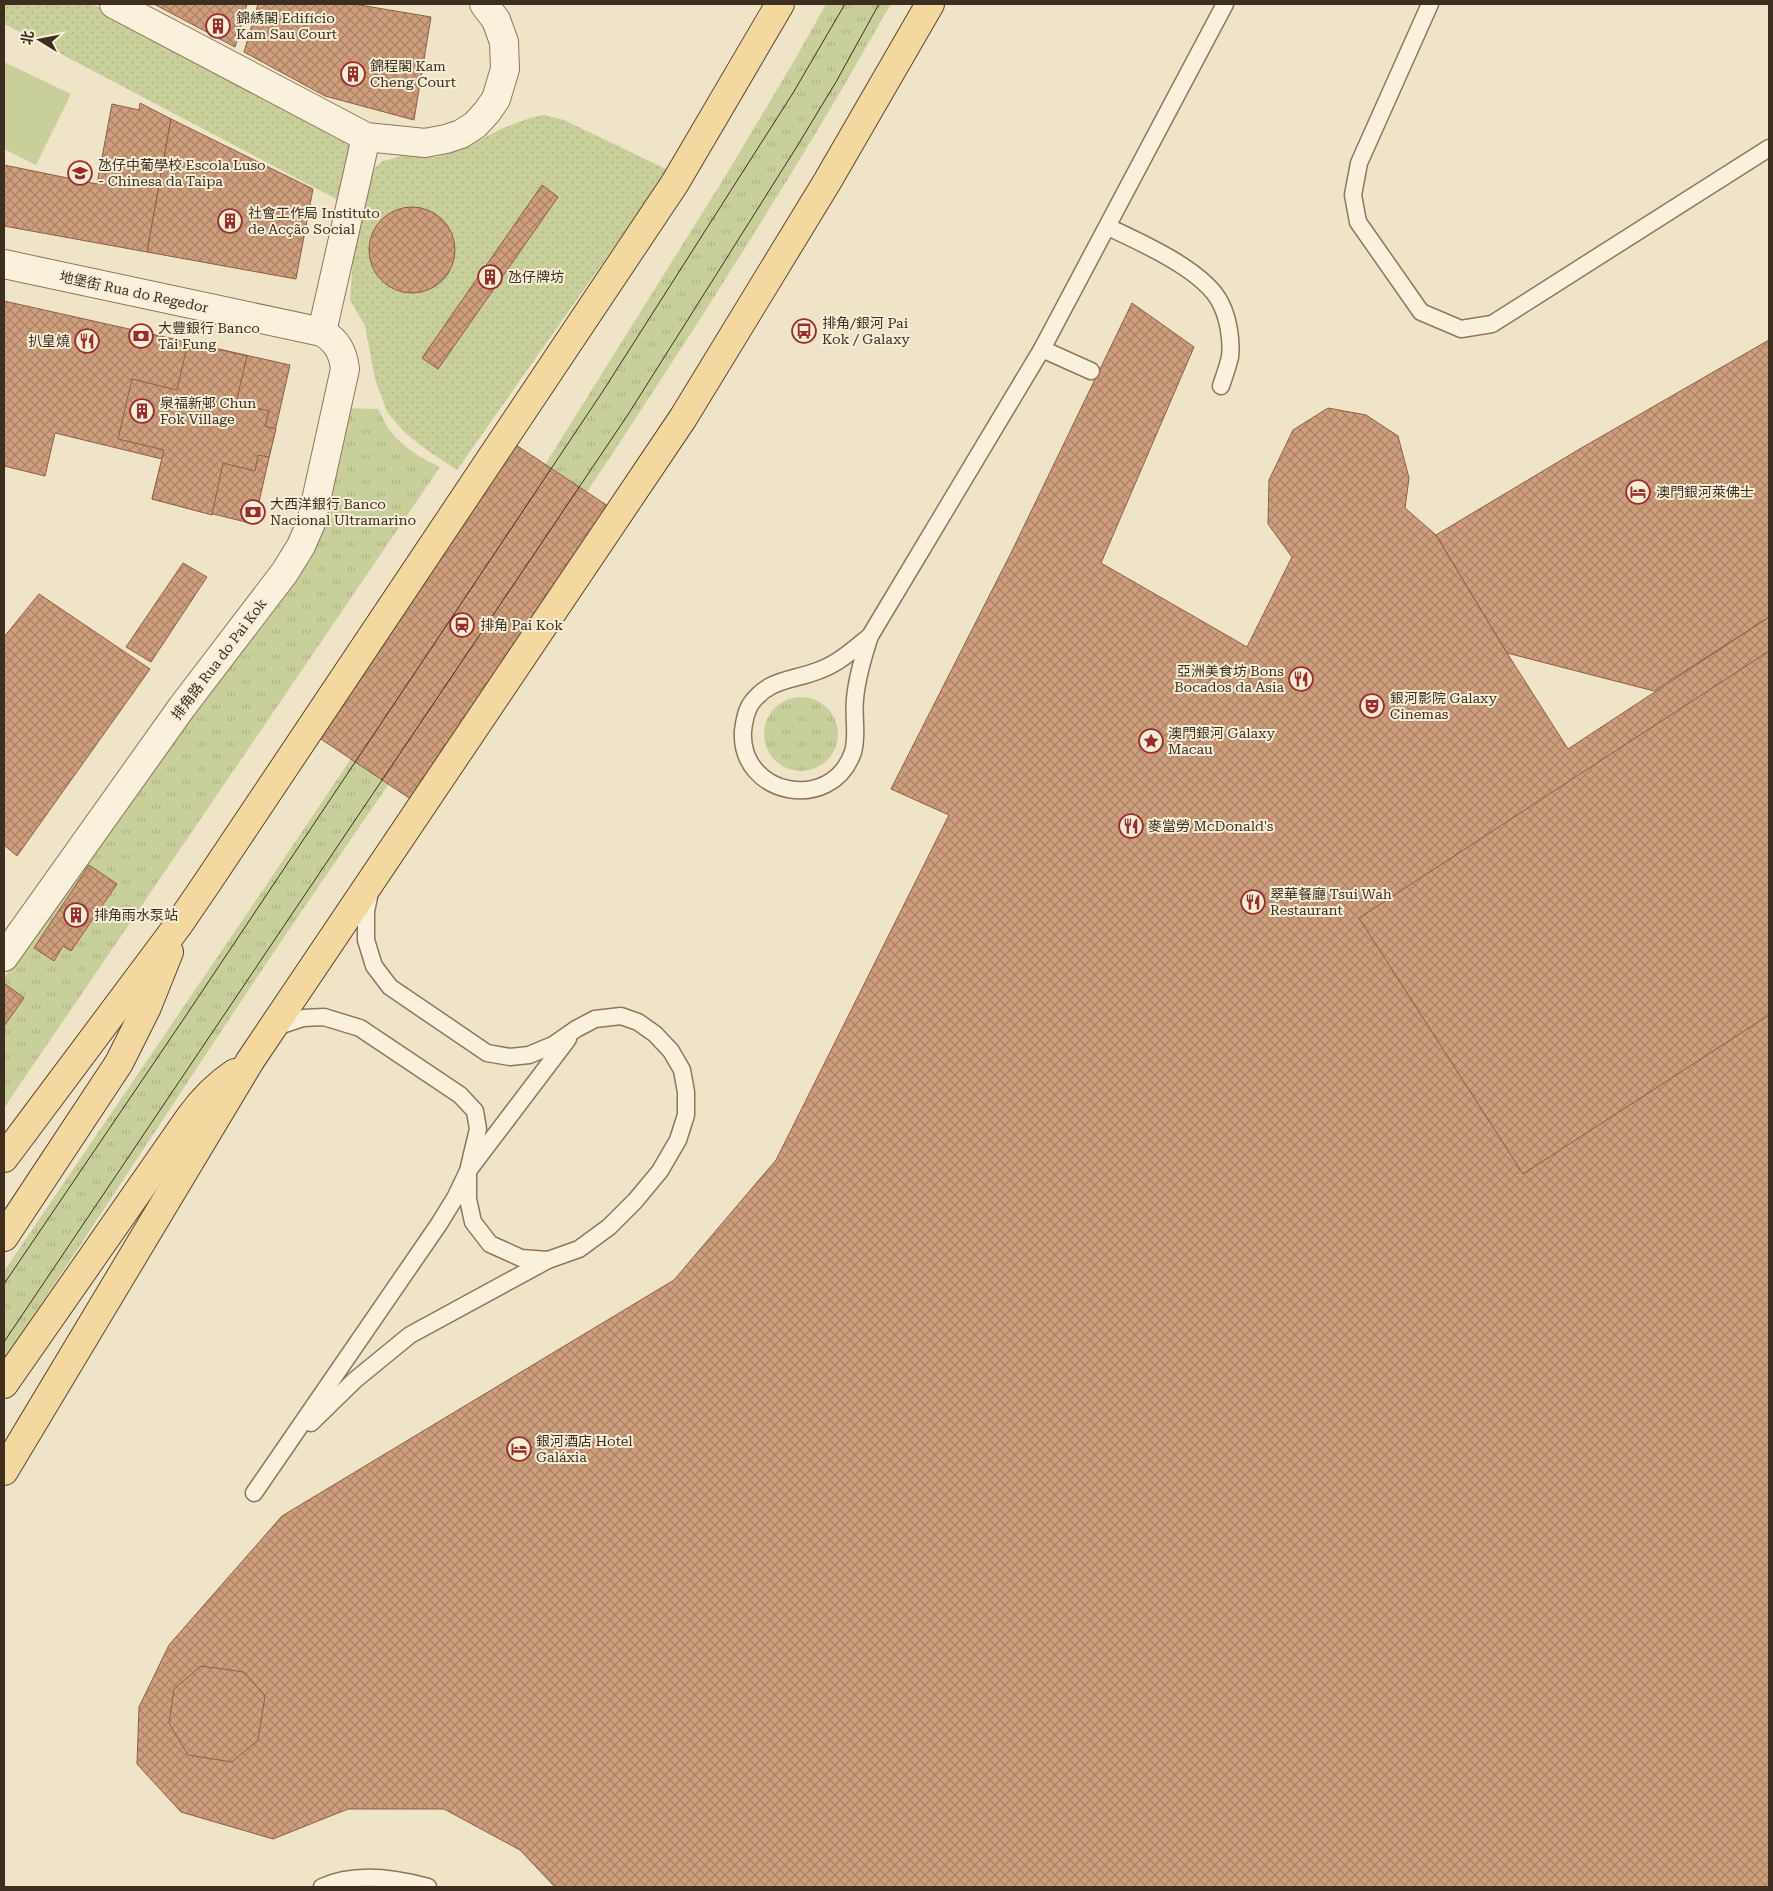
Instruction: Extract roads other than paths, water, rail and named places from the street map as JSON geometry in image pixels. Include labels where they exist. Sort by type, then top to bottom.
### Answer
[{"type":"main road","points":[[4,1158],[179,924],[675,183],[780,4]]},
{"type":"main road","points":[[4,1471],[250,1060],[683,418],[828,182],[930,4]]},
{"type":"main road","points":[[4,1237],[81,1123],[132,1039],[148,1008],[179,924]]},
{"type":"main road","points":[[4,1384],[155,1164],[201,1102],[221,1082],[250,1060]]},
{"type":"street","points":[[114,4],[366,137],[425,144],[446,140],[462,134],[487,112],[496,99],[505,69],[504,42],[496,20],[484,4]]},
{"type":"street","points":[[322,332],[366,137]]},
{"type":"street","name":"地堡街 Rua do Regedor","points":[[4,264],[322,332]]},
{"type":"street","name":"排角路 Rua do Pai Kok","points":[[4,957],[182,707],[285,572],[301,546],[311,522],[345,370],[344,358],[339,347],[332,338],[322,332]]},
{"type":"lane","points":[[870,636],[845,656],[820,670],[776,682],[761,692],[750,706],[744,723],[742,740],[747,758],[757,773],[772,785],[790,791],[810,790],[829,783],[843,770],[853,752],[855,700],[860,667],[870,636],[1042,349],[1225,4]]},
{"type":"lane","points":[[1430,4],[1359,163],[1353,195],[1358,222],[1421,312],[1461,328],[1492,324],[1769,148]]},
{"type":"lane","points":[[1108,227],[1148,246],[1188,270],[1209,288],[1221,303],[1229,331],[1230,356],[1221,386]]},
{"type":"lane","points":[[1042,349],[1091,371]]},
{"type":"lane","points":[[372,880],[366,911],[366,940],[374,966],[390,987],[487,1053],[510,1057],[529,1055],[554,1045],[576,1029],[596,1019],[621,1016],[638,1022],[655,1034],[670,1051],[682,1070],[686,1092],[686,1115],[678,1140],[660,1171],[635,1201],[609,1227],[579,1249],[548,1260],[410,1335],[355,1380],[309,1426],[254,1493],[439,1224],[455,1198],[468,1171],[576,1029]]},
{"type":"lane","points":[[273,1028],[303,1018],[324,1017],[360,1028],[460,1095],[475,1111],[478,1128],[468,1171],[468,1200],[473,1222],[490,1244],[521,1258],[548,1260]]},
{"type":"lane","points":[[322,1887],[333,1882],[356,1884],[370,1878],[410,1882],[428,1887]]},
{"type":"tram line","points":[[4,1284],[187,1014],[603,391],[793,93],[845,4]]},
{"type":"tram line","points":[[4,1342],[629,413],[796,148],[836,82],[879,4]]},
{"type":"place","name":"錦綉閣 Edifício Kam Sau Court","points":[[218,26]]},
{"type":"place","name":"錦程閣 Kam Cheng Court","points":[[353,74]]},
{"type":"place","name":"氹仔中葡學校 Escola Luso - Chinesa da Taipa","points":[[80,173]]},
{"type":"place","name":"社會工作局 Instituto de Acção Social","points":[[230,221]]},
{"type":"place","name":"氹仔牌坊","points":[[490,277]]},
{"type":"place","name":"排角/銀河 Pai Kok / Galaxy","points":[[804,331]]},
{"type":"place","name":"大豐銀行 Banco Tai Fung","points":[[141,336]]},
{"type":"place","name":"扒皇燒","points":[[87,341]]},
{"type":"place","name":"泉福新邨 Chun Fok Village","points":[[142,411]]},
{"type":"place","name":"澳門銀河萊佛士","points":[[1638,492]]},
{"type":"place","name":"大西洋銀行 Banco Nacional Ultramarino","points":[[253,512]]},
{"type":"place","name":"排角 Pai Kok","points":[[462,625]]},
{"type":"place","name":"亞洲美食坊 Bons Bocados da Asia","points":[[1301,679]]},
{"type":"place","name":"銀河影院 Galaxy Cinemas","points":[[1372,706]]},
{"type":"place","name":"澳門銀河 Galaxy Macau","points":[[1151,741]]},
{"type":"place","name":"麥當勞 McDonald's","points":[[1131,826]]},
{"type":"place","name":"翠華餐廳 Tsui Wah Restaurant","points":[[1253,902]]},
{"type":"place","name":"排角雨水泵站","points":[[76,915]]},
{"type":"place","name":"銀河酒店 Hotel Galáxia","points":[[519,1449]]}]
